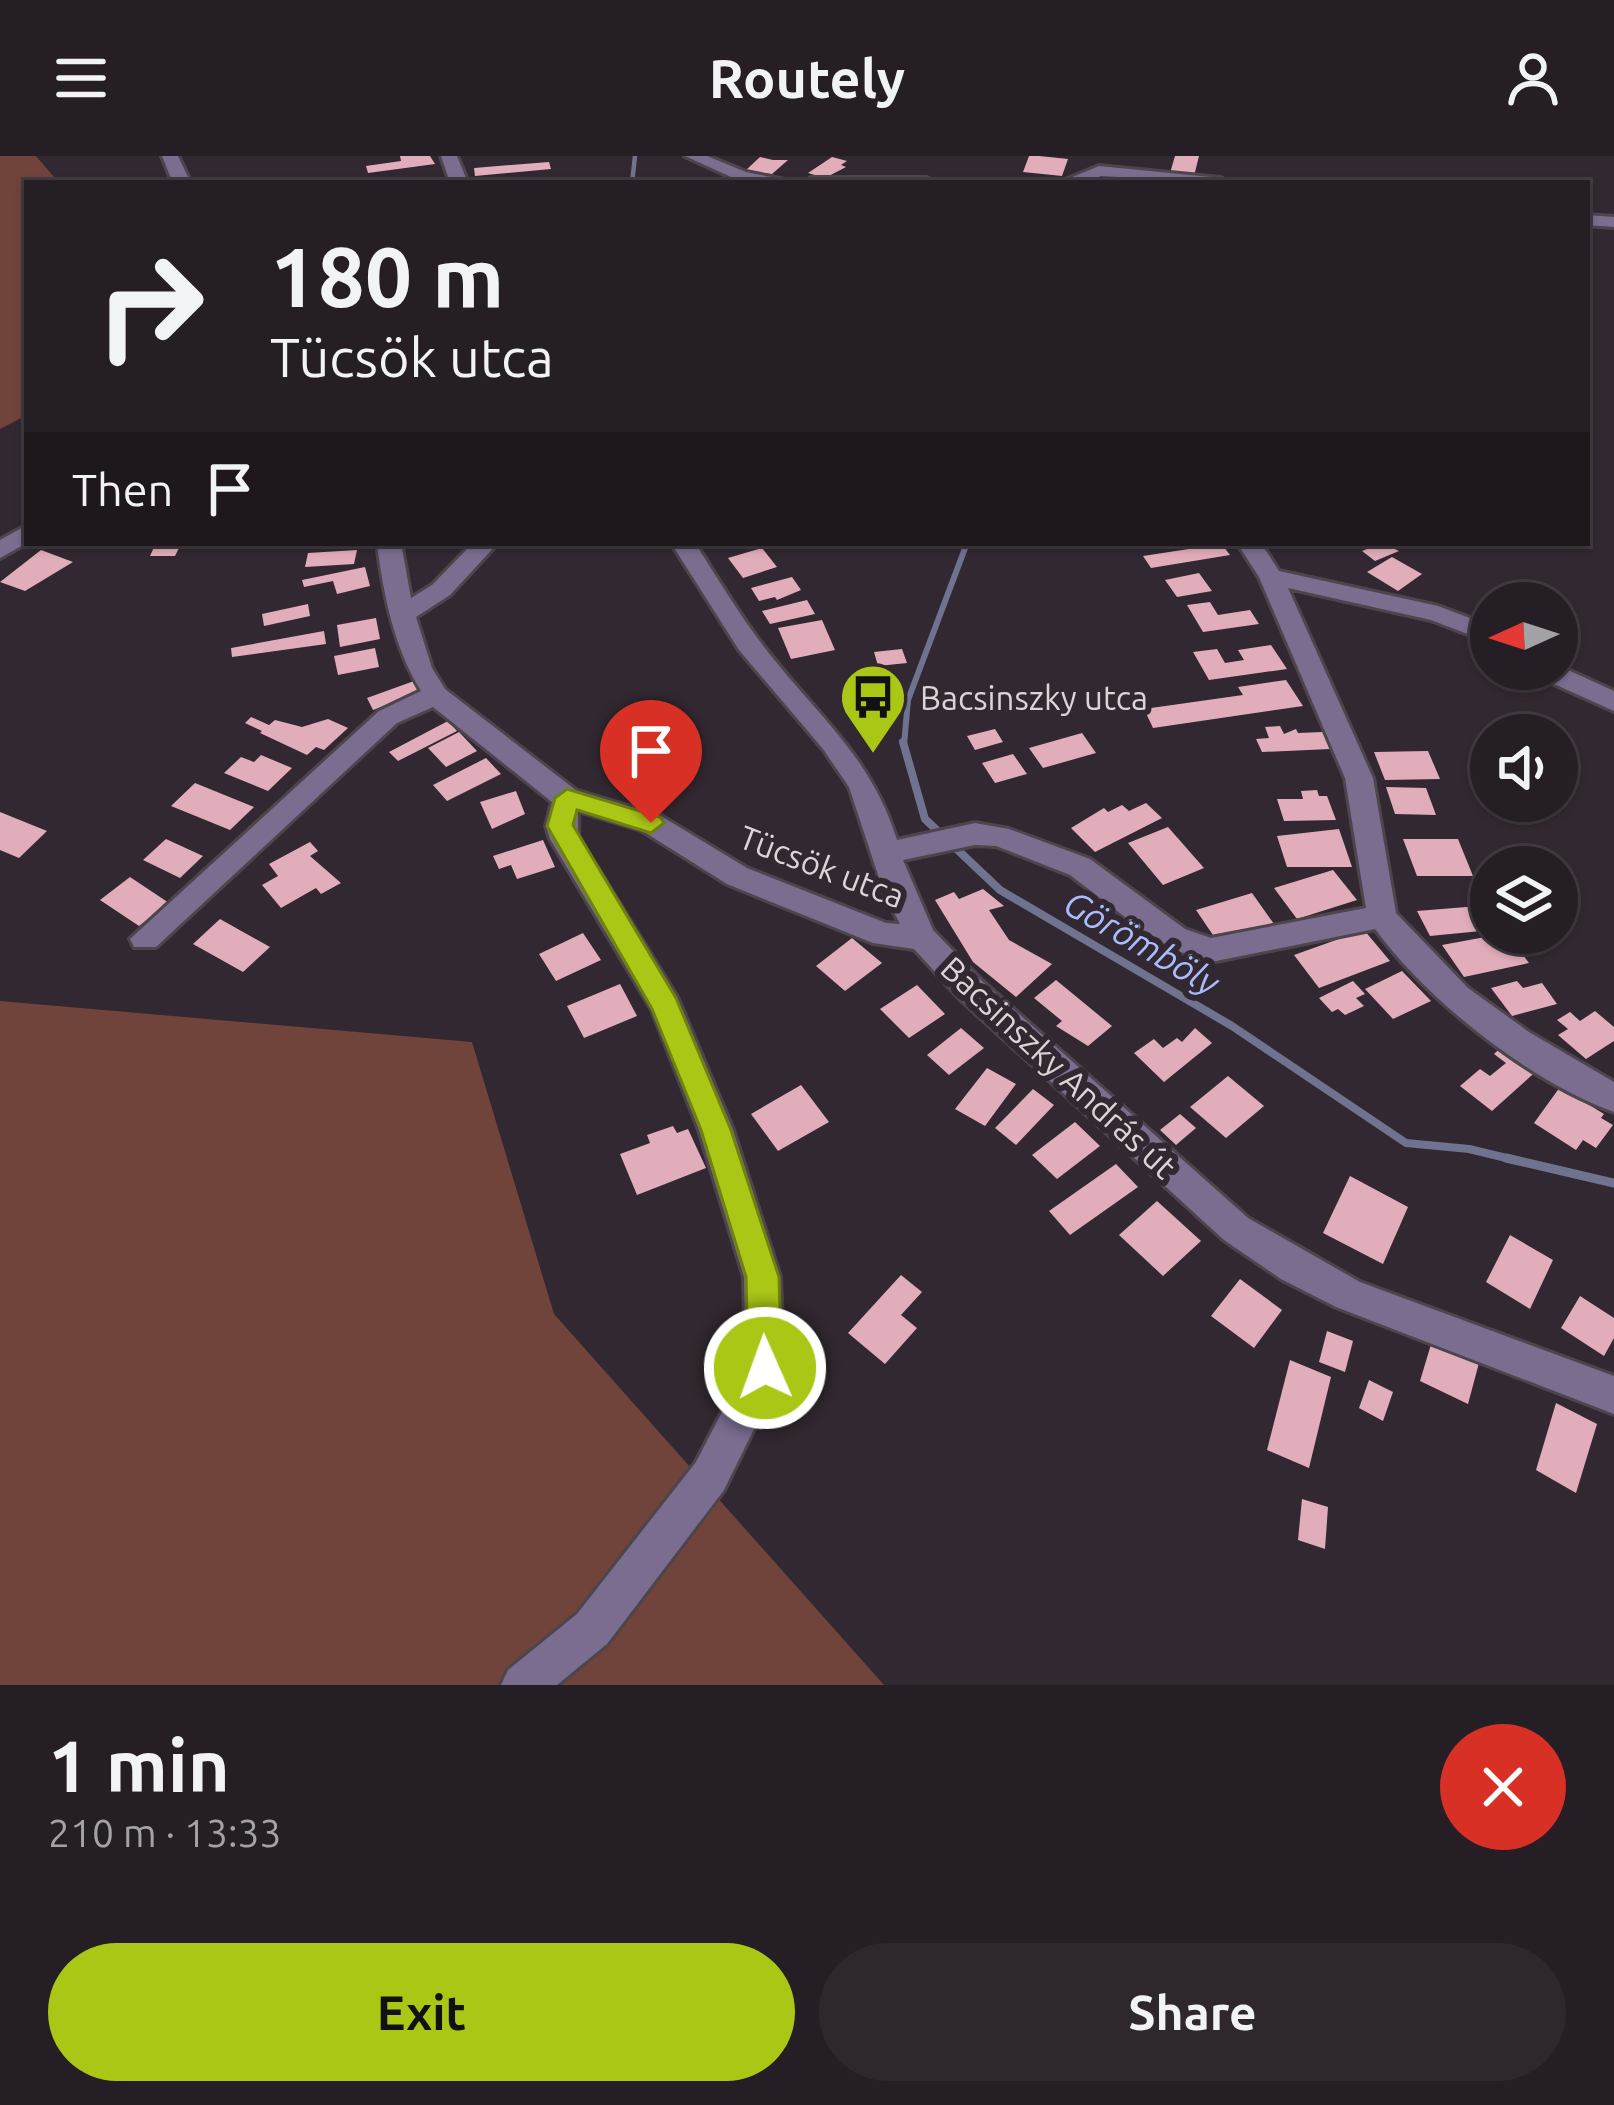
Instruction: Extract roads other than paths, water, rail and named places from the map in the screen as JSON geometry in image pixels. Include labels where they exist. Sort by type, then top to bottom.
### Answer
[{"type":"street","points":[[693,156],[742,177],[767,180]]},
{"type":"street","points":[[1075,180],[1134,156]]},
{"type":"street","points":[[1099,171],[1190,180]]},
{"type":"street","points":[[388,546],[394,583],[419,668],[436,695],[567,798],[560,826],[564,839],[665,1006],[716,1130],[762,1277],[765,1368],[710,1476],[592,1629],[523,1685]]},
{"type":"street","points":[[405,613],[441,590],[483,546]]},
{"type":"street","name":"Bacsinszky András út","points":[[685,546],[748,644],[833,742],[871,798],[886,853],[922,938],[970,989],[1236,1229],[1349,1295],[1614,1395]]},
{"type":"street","points":[[1251,546],[1271,578],[1359,778],[1382,916],[1408,955],[1475,1010],[1556,1066],[1614,1098]]},
{"type":"street","points":[[1271,578],[1438,614],[1470,627]]},
{"type":"street","points":[[1578,685],[1614,702]]},
{"type":"street","points":[[145,939],[388,717],[436,695]]},
{"type":"street","name":"Tücsök utca","points":[[567,798],[651,823],[737,876],[884,935],[922,938]]},
{"type":"street","points":[[886,853],[975,834],[1040,848],[1080,867],[1174,938],[1211,950],[1382,916]]},
{"type":"waterway","name":"Görömböly","points":[[632,180],[635,156]]},
{"type":"waterway","name":"Görömböly","points":[[904,745],[908,700],[966,546]]},
{"type":"waterway","name":"Görömböly","points":[[903,742],[925,819],[1000,890],[1232,1026],[1406,1143],[1469,1149],[1519,1161]]},
{"type":"waterway","name":"Görömböly","points":[[1506,1158],[1614,1183]]},
{"type":"place","name":"Bacsinszky utca","points":[[873,756]]}]
